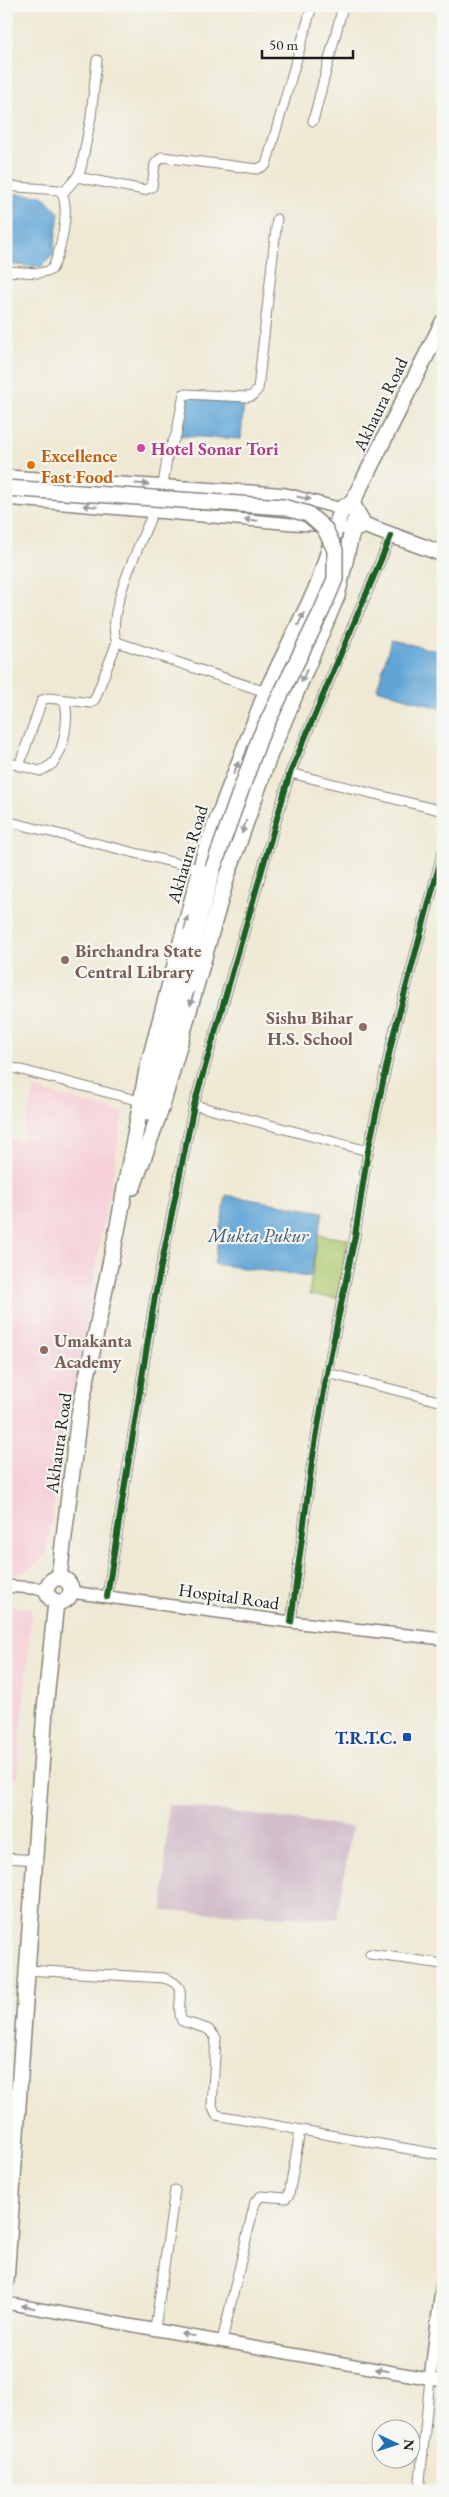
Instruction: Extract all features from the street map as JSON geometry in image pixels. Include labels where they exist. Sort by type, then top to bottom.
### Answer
[{"type":"main road","name":"Akhaura Road","points":[[118,1226],[162,1106],[227,876],[270,754],[337,596],[353,516],[443,322]]},
{"type":"main road","points":[[6,488],[283,507],[308,514],[325,529],[335,550],[335,579],[322,610],[260,737],[207,868],[118,1226]]},
{"type":"main road","name":"Akhaura Road","points":[[59,1577],[79,1415],[118,1226],[140,1101],[207,868],[225,796],[266,692],[318,585],[337,526],[353,516]]},
{"type":"main road","points":[[353,516],[391,536],[443,554]]},
{"type":"main road","points":[[59,1577],[69,1582],[70,1592],[65,1600],[56,1602],[49,1597],[46,1589],[52,1579],[59,1577]]},
{"type":"main road","points":[[6,2281],[45,1709],[56,1602]]},
{"type":"street","points":[[77,177],[144,190],[152,187],[155,164],[162,157],[257,169],[266,165],[312,6]]},
{"type":"street","points":[[313,121],[343,6]]},
{"type":"street","points":[[63,193],[77,177],[81,169],[91,117],[97,60]]},
{"type":"street","points":[[6,186],[59,190],[63,193],[66,204],[58,259],[51,270],[39,273],[6,271]]},
{"type":"street","points":[[163,485],[168,452],[176,435],[184,394],[247,397],[252,396],[258,389],[277,219]]},
{"type":"street","points":[[6,476],[286,494],[353,516]]},
{"type":"street","points":[[6,499],[292,524],[337,526]]},
{"type":"street","points":[[153,512],[114,611],[113,634],[117,642],[266,692]]},
{"type":"street","points":[[107,1597],[155,1296],[194,1105],[290,773],[391,536]]},
{"type":"street","points":[[19,766],[42,700],[49,698],[91,703],[95,699],[117,642]]},
{"type":"street","points":[[6,762],[40,771],[54,762],[67,727],[68,710],[64,700]]},
{"type":"street","points":[[290,773],[443,811]]},
{"type":"street","points":[[6,821],[207,868]]},
{"type":"street","points":[[291,1622],[312,1462],[327,1373],[355,1236],[368,1151],[393,1036],[443,851]]},
{"type":"street","points":[[6,1066],[140,1101]]},
{"type":"street","points":[[194,1105],[368,1151]]},
{"type":"street","points":[[327,1373],[443,1402]]},
{"type":"street","points":[[6,1586],[46,1589]]},
{"type":"street","name":"Hospital Road","points":[[70,1592],[291,1622],[443,1639]]},
{"type":"street","points":[[6,1858],[36,1860]]},
{"type":"street","points":[[370,1954],[443,1964]]},
{"type":"street","points":[[27,1970],[164,1978],[173,1981],[179,1986],[181,1993],[182,2021],[208,2030],[216,2038],[212,2106],[216,2115],[443,2155]]},
{"type":"street","points":[[222,2341],[255,2202],[259,2196],[278,2199],[286,2198],[288,2195],[300,2130]]},
{"type":"street","points":[[155,2329],[176,2190]]},
{"type":"street","points":[[419,2491],[443,2273]]},
{"type":"street","points":[[6,2303],[443,2382]]},
{"type":"shaded area","name":"Umakanta Academy","points":[[35,1089],[123,1113],[45,1558],[21,1574],[6,1572],[6,1137],[21,1141]]},
{"type":"shaded area","points":[[6,1605],[32,1608],[17,1779],[6,1778]]},
{"type":"shaded area","points":[[168,1804],[352,1827],[337,1919],[163,1911]]},
{"type":"green space","points":[[318,1235],[348,1239],[338,1298],[309,1295]]},
{"type":"water","points":[[6,193],[43,196],[59,213],[53,255],[41,267],[6,264]]},
{"type":"water","points":[[185,394],[244,401],[241,439],[181,436]]},
{"type":"water","points":[[391,640],[443,652],[443,709],[377,689]]},
{"type":"water","name":"Mukta Pukur","points":[[226,1195],[323,1212],[310,1277],[214,1264]]},
{"type":"cycle path","points":[[107,1597],[155,1296],[194,1105],[290,773],[391,536]]},
{"type":"cycle path","points":[[291,1622],[312,1462],[327,1373],[355,1236],[368,1151],[393,1036],[443,851]]},
{"type":"place","name":"Hotel Sonar Tori","points":[[141,448]]},
{"type":"place","name":"Excellence Fast Food","points":[[31,465]]},
{"type":"place","name":"Birchandra State Central Library","points":[[65,960]]},
{"type":"place","name":"Sishu Bihar H.S. School","points":[[363,1027]]},
{"type":"place","name":"Umakanta Academy","points":[[44,1350]]},
{"type":"place","name":"T.R.T.C.","points":[[407,1737]]}]
